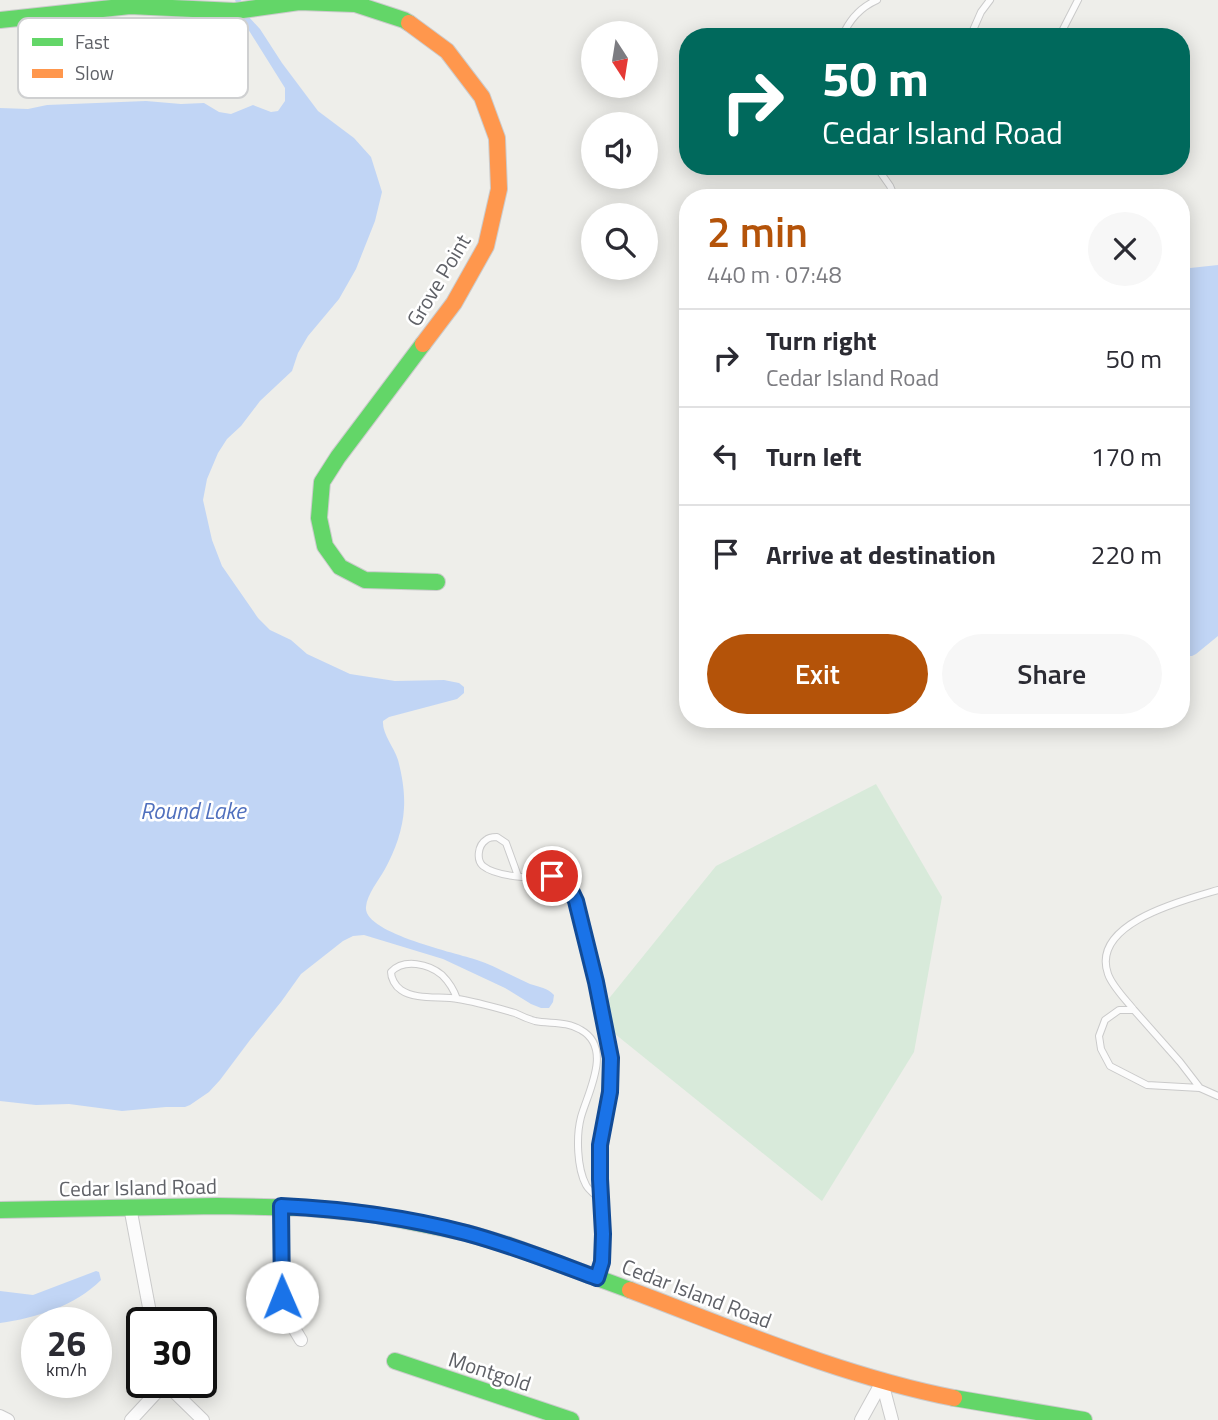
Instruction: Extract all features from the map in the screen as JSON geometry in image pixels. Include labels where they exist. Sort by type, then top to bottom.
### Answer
[{"type":"street","name":"Grove Point","points":[[0,20],[115,4],[235,11],[299,1],[355,4],[404,20],[447,51],[482,97],[497,138],[499,189],[486,246],[454,303],[322,482],[319,518],[325,546],[340,567],[365,580],[437,582]]},
{"type":"street","name":"Cedar Island Road","points":[[0,1210],[281,1206],[361,1213],[437,1226],[508,1245],[882,1382],[1038,1417],[1084,1420]]},
{"type":"street","points":[[281,1206],[282,1297],[289,1320],[301,1340]]},
{"type":"street","points":[[130,1207],[149,1307]]},
{"type":"street","name":"Montgold","points":[[395,1362],[570,1420]]},
{"type":"street","points":[[861,1420],[882,1382]]},
{"type":"street","points":[[882,1382],[891,1420]]},
{"type":"street","points":[[131,1420],[151,1398]]},
{"type":"street","points":[[180,1398],[203,1420]]},
{"type":"street","points":[[0,1416],[8,1420]]},
{"type":"lane","points":[[846,28],[868,4],[877,0]]},
{"type":"lane","points":[[974,28],[990,0]]},
{"type":"lane","points":[[1064,28],[1078,0]]},
{"type":"lane","points":[[518,876],[506,843],[497,837],[485,840],[479,854],[483,866],[518,876],[561,878],[570,886],[596,982],[611,1058],[610,1092],[600,1145],[603,1234],[602,1262],[597,1278]]},
{"type":"lane","points":[[1200,1087],[1133,1010],[1109,976],[1106,953],[1130,924],[1140,918],[1182,900],[1218,890]]},
{"type":"lane","points":[[457,999],[453,988],[441,974],[425,967],[409,962],[397,966],[391,972],[391,978],[401,990],[418,996],[457,999],[514,1013],[533,1021],[571,1025],[592,1039],[597,1069],[581,1118],[578,1142],[587,1187],[601,1200]]},
{"type":"lane","points":[[1133,1010],[1119,1010],[1105,1020],[1099,1036],[1101,1049],[1110,1066],[1147,1085],[1200,1087],[1218,1096]]},
{"type":"green space","points":[[876,784],[942,897],[914,1052],[822,1201],[594,1017],[716,866]]},
{"type":"water","name":"Round Lake","points":[[235,0],[241,0],[248,16],[318,111],[354,138],[371,157],[382,192],[375,221],[356,269],[339,299],[308,336],[292,371],[260,401],[218,453],[207,479],[203,500],[212,540],[222,566],[258,618],[270,630],[291,640],[307,654],[350,674],[395,681],[444,680],[459,683],[464,687],[464,693],[457,699],[389,717],[383,721],[384,731],[401,772],[403,816],[395,847],[366,907],[369,916],[379,925],[413,941],[484,962],[546,989],[554,995],[553,1002],[549,1008],[541,1008],[443,959],[364,935],[353,936],[301,974],[220,1080],[209,1092],[190,1105],[122,1111],[69,1104],[36,1105],[0,1101],[0,108],[28,109],[47,105],[146,101],[204,103],[219,112],[231,114],[253,105],[271,112],[278,111],[285,101],[285,88],[248,29],[248,18],[243,18]]},
{"type":"water","points":[[1218,265],[1218,636],[1192,656],[1190,656],[1190,268]]},
{"type":"water","points":[[99,1272],[101,1280],[67,1304],[59,1307],[21,1307],[21,1319],[0,1323],[0,1291],[33,1295]]},
{"type":"traffic: fast","points":[[19,18],[130,6],[235,11],[299,2],[355,4],[409,23]]},
{"type":"traffic: fast","points":[[0,20],[18,18]]},
{"type":"traffic: fast","points":[[423,344],[322,482],[319,518],[325,546],[340,567],[365,580],[437,582]]},
{"type":"traffic: fast","points":[[0,1210],[217,1206],[307,1208],[371,1214],[467,1233],[508,1245],[630,1290]]},
{"type":"traffic: fast","points":[[395,1361],[571,1420]]},
{"type":"traffic: fast","points":[[954,1398],[1084,1420]]},
{"type":"traffic: slow","points":[[409,23],[447,51],[482,97],[497,138],[499,189],[486,246],[454,303],[423,344]]},
{"type":"traffic: slow","points":[[630,1290],[830,1365],[912,1389],[954,1398]]},
{"type":"route","points":[[282,1297],[281,1206],[371,1214],[446,1228],[508,1245],[597,1278],[602,1262],[603,1234],[600,1145],[610,1092],[611,1058],[576,901],[567,882],[552,876]]}]
